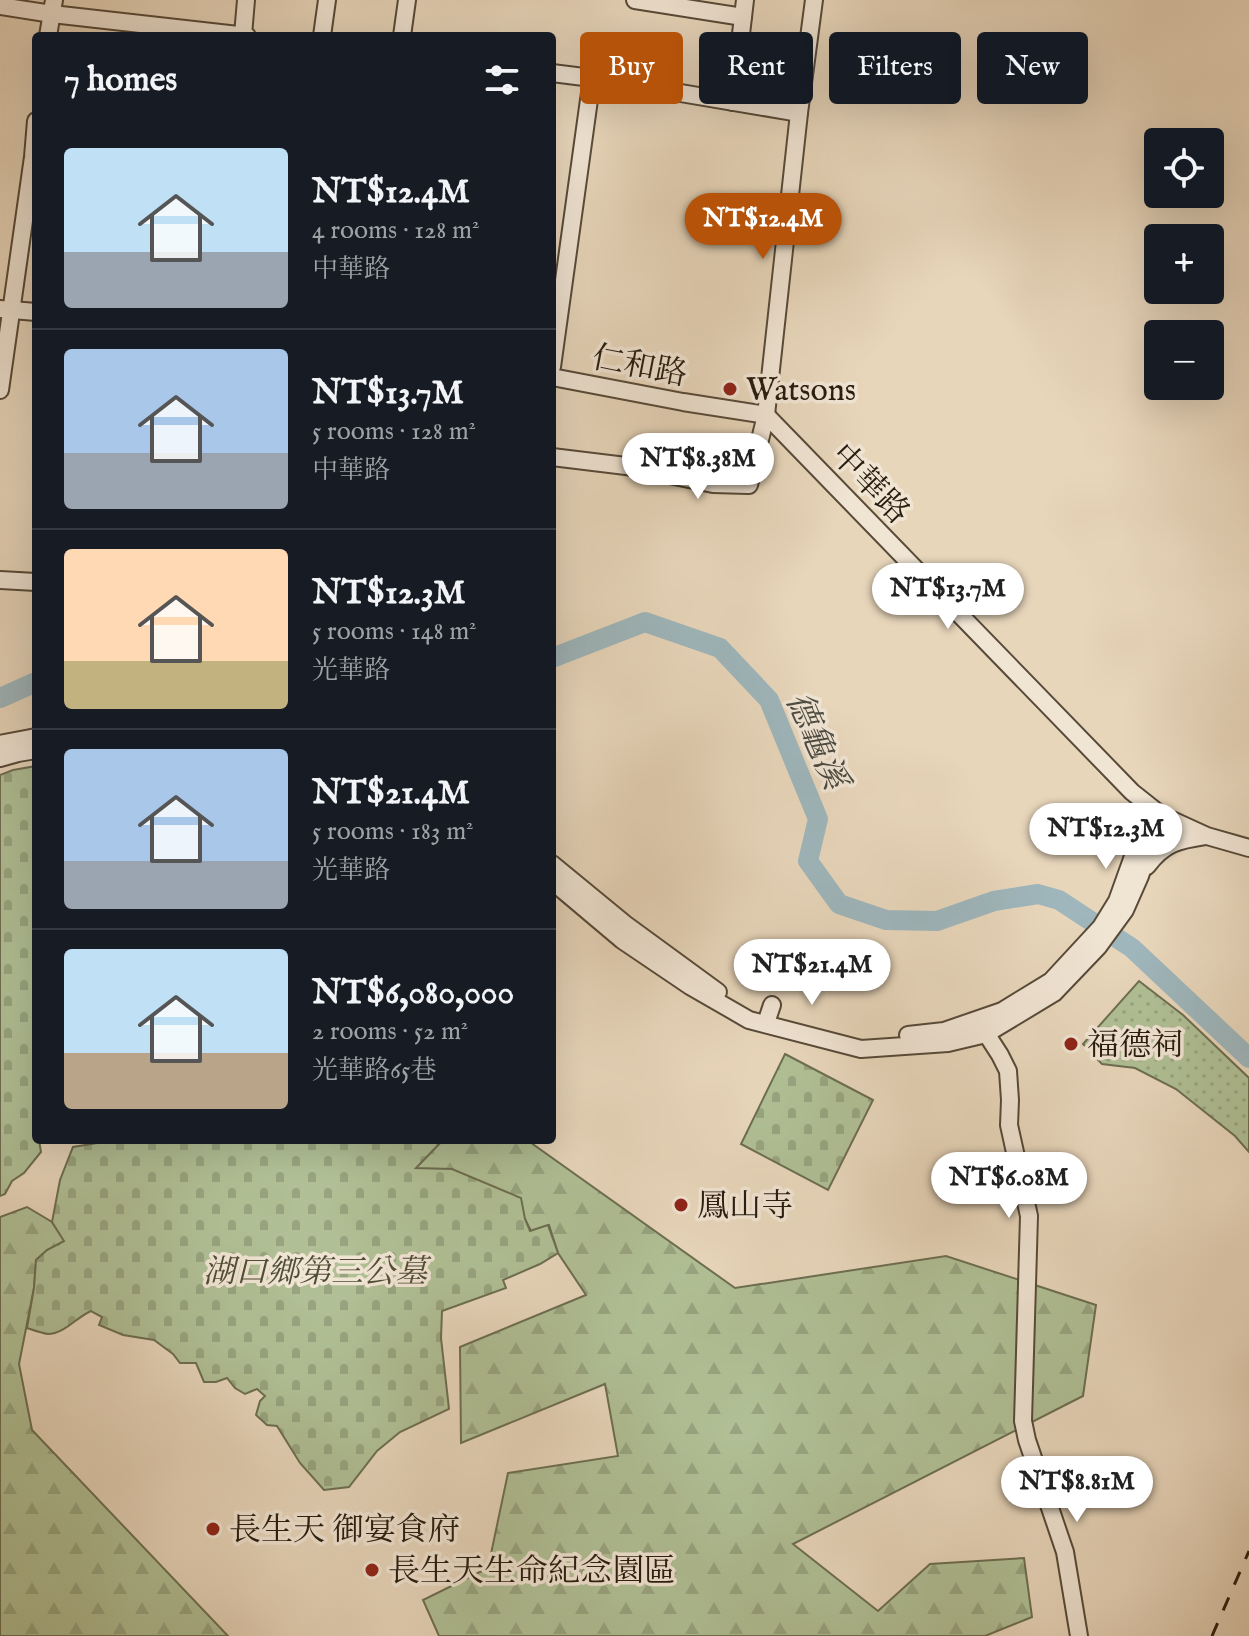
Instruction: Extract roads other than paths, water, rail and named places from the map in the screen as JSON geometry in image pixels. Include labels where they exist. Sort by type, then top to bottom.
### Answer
[{"type":"street","points":[[245,32],[246,0]]},
{"type":"street","points":[[323,32],[327,0]]},
{"type":"street","points":[[403,32],[407,0]]},
{"type":"street","points":[[635,0],[744,8],[741,32]]},
{"type":"street","points":[[556,457],[626,466],[713,484],[749,485],[766,415],[814,0]]},
{"type":"street","points":[[0,6],[53,7],[219,32]]},
{"type":"street","points":[[49,32],[53,7]]},
{"type":"street","points":[[556,74],[580,76]]},
{"type":"street","points":[[556,338],[588,104]]},
{"type":"street","points":[[745,104],[799,113]]},
{"type":"street","points":[[0,390],[6,309],[32,146]]},
{"type":"street","points":[[6,309],[32,312]]},
{"type":"street","name":"仁和路","points":[[556,378],[766,415]]},
{"type":"street","name":"中華路","points":[[766,415],[1126,786],[1161,815],[1207,836],[1249,848]]},
{"type":"street","points":[[0,580],[32,582]]},
{"type":"street","points":[[0,744],[32,738]]},
{"type":"street","points":[[0,758],[32,751]]},
{"type":"street","points":[[556,884],[622,940],[690,986],[749,1020],[861,1049],[948,1043],[982,1027],[1051,981],[1125,910],[1161,815]]},
{"type":"street","points":[[1102,932],[1117,901],[1141,834],[1161,815]]},
{"type":"street","points":[[1140,876],[1162,849],[1184,839],[1207,836]]},
{"type":"street","points":[[556,867],[752,1014],[770,1011],[863,1039],[982,1027]]},
{"type":"street","points":[[982,1027],[1008,1071],[1009,1125],[1029,1216],[1023,1421],[1065,1552],[1079,1636]]},
{"type":"waterway","name":"德龜溪","points":[[556,656],[645,622],[720,648],[769,700],[818,819],[808,861],[839,904],[886,920],[937,921],[994,901],[1038,894],[1059,900],[1132,948],[1249,1058]]},
{"type":"waterway","name":"德龜溪","points":[[0,698],[32,684]]},
{"type":"railway","points":[[1212,1636],[1249,1551]]},
{"type":"place","name":"Watsons","points":[[730,389]]},
{"type":"place","name":"福德祠","points":[[1071,1044]]},
{"type":"place","name":"鳳山寺","points":[[681,1205]]},
{"type":"place","name":"長生天 御宴食府","points":[[213,1529]]},
{"type":"place","name":"長生天生命紀念園區","points":[[372,1570]]},
{"type":"park label","name":"湖口鄉第三公墓","points":[[315,1271]]}]
